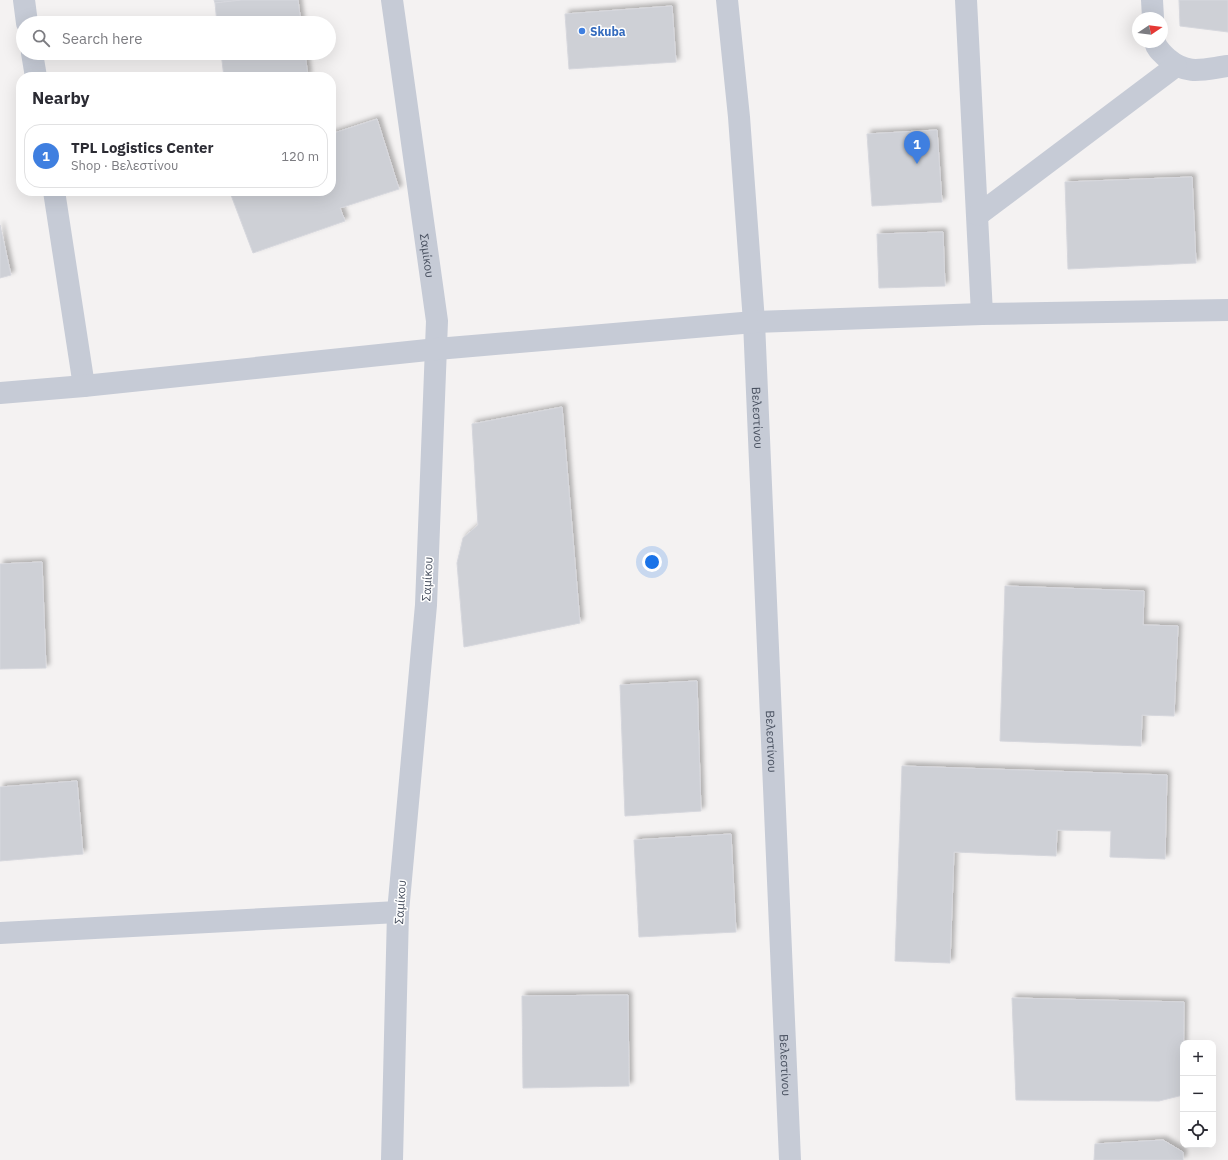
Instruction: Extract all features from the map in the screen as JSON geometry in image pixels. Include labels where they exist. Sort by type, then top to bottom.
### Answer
[{"type":"street","points":[[24,0],[26,16]]},
{"type":"street","name":"Σαμίκου","points":[[392,0],[437,321],[426,605],[398,912],[392,1160]]},
{"type":"street","name":"Βελεστίνου","points":[[727,0],[739,117],[754,322],[790,1160]]},
{"type":"street","points":[[966,0],[982,314]]},
{"type":"street","points":[[1152,0],[1153,12]]},
{"type":"street","points":[[1156,48],[1176,66],[1192,71],[1228,66]]},
{"type":"street","points":[[33,60],[35,72]]},
{"type":"street","points":[[978,215],[1176,66]]},
{"type":"street","points":[[55,196],[84,386]]},
{"type":"street","points":[[0,393],[84,386],[437,349],[754,322],[982,314],[1228,310]]},
{"type":"street","points":[[0,933],[398,912]]},
{"type":"building","points":[[214,0],[242,0],[215,3]]},
{"type":"building","points":[[242,0],[298,0],[300,16],[216,16],[215,3]]},
{"type":"building","points":[[1179,0],[1228,0],[1228,32],[1180,26]]},
{"type":"building","points":[[672,6],[676,62],[569,69],[565,14]]},
{"type":"building","points":[[222,60],[306,60],[307,72],[223,72]]},
{"type":"building","points":[[377,119],[399,189],[340,208],[345,221],[253,253],[231,196],[336,196],[336,132]]},
{"type":"building","points":[[937,130],[942,202],[872,206],[867,134]]},
{"type":"building","points":[[1192,177],[1196,263],[1068,269],[1065,182]]},
{"type":"building","points":[[0,225],[11,275],[0,278]]},
{"type":"building","points":[[943,232],[945,286],[879,288],[877,234]]},
{"type":"building","points":[[562,407],[580,623],[464,647],[457,563],[463,538],[478,525],[472,424]]},
{"type":"building","points":[[42,562],[46,668],[0,669],[0,564]]},
{"type":"building","points":[[1005,586],[1144,591],[1143,625],[1178,626],[1174,716],[1142,715],[1141,746],[1000,741]]},
{"type":"building","points":[[697,681],[701,811],[625,816],[620,685]]},
{"type":"building","points":[[902,766],[1167,775],[1165,859],[1110,857],[1111,831],[1057,830],[1056,856],[954,852],[950,963],[895,961]]},
{"type":"building","points":[[77,781],[83,854],[0,861],[0,787]]},
{"type":"building","points":[[731,834],[736,932],[639,937],[634,840]]},
{"type":"building","points":[[628,995],[629,1086],[523,1088],[522,996]]},
{"type":"building","points":[[1012,998],[1184,1002],[1184,1040],[1180,1040],[1180,1096],[1159,1101],[1016,1100]]},
{"type":"building","points":[[1163,1140],[1183,1152],[1183,1160],[1094,1160],[1095,1144]]},
{"type":"place","name":"Skuba","points":[[582,31]]},
{"type":"place","name":"TPL Logistics Center","points":[[917,164]]}]
